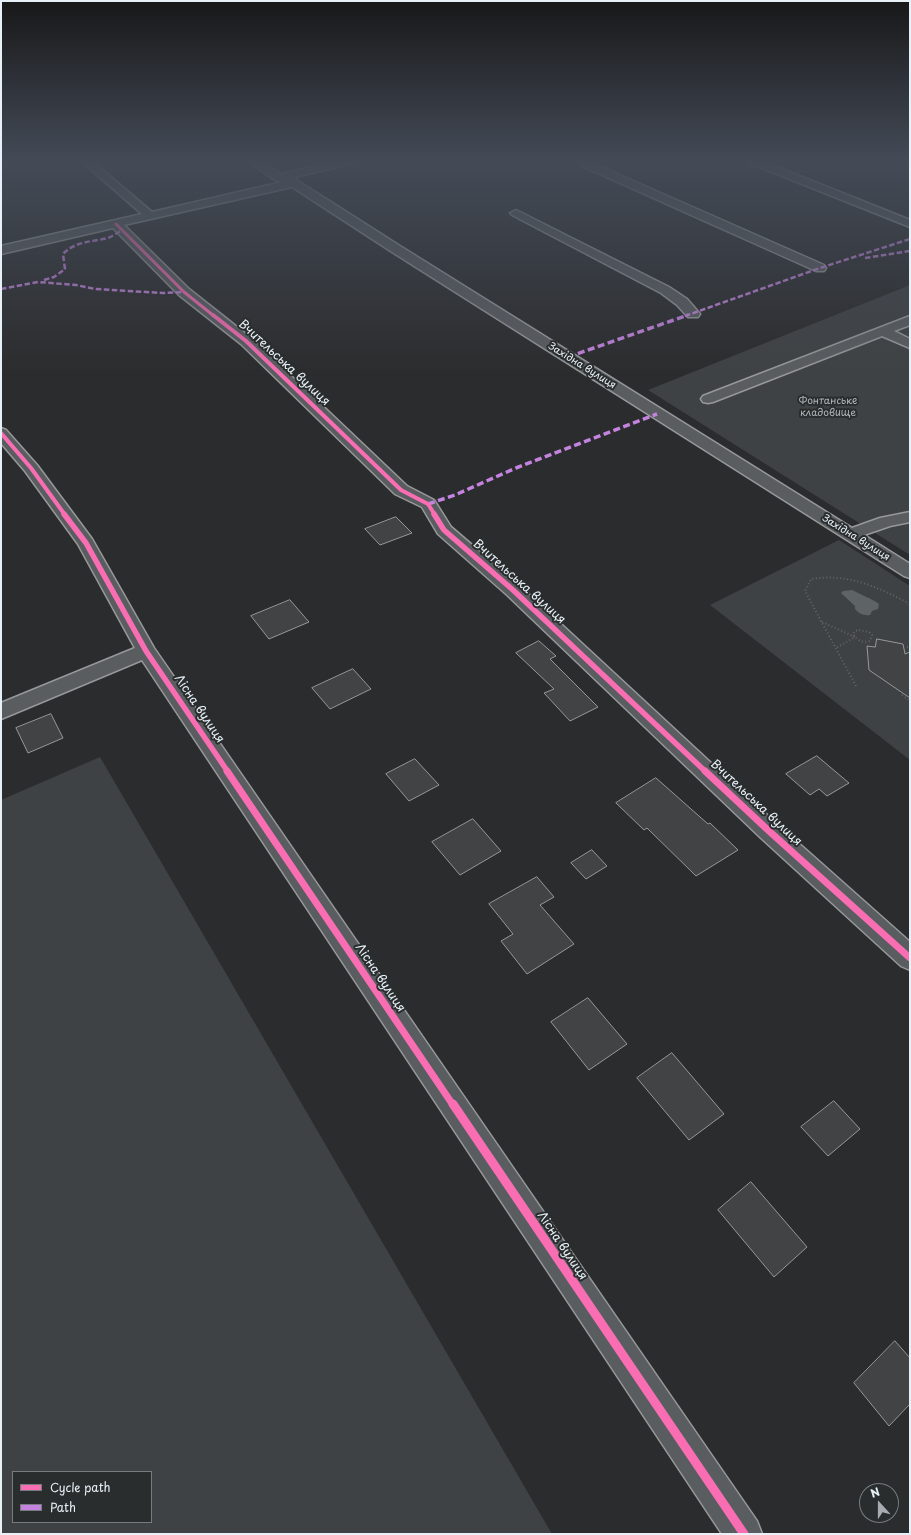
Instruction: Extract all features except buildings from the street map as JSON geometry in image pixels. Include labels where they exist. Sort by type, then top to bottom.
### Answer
[{"type":"street","points":[[1,250],[78,233]]},
{"type":"street","name":"Вчительська вулиця","points":[[125,233],[184,292],[246,341],[401,490],[413,498],[428,504],[444,530],[513,590],[769,831],[910,958]]},
{"type":"street","name":"Західна вулиця","points":[[370,233],[910,572]]},
{"type":"street","points":[[554,233],[666,290],[682,302],[693,314]]},
{"type":"street","points":[[740,233],[820,268]]},
{"type":"street","points":[[708,398],[910,320]]},
{"type":"street","points":[[883,331],[910,344]]},
{"type":"street","name":"Лісна вулиця","points":[[1,433],[31,468],[86,543],[146,650],[744,1534]]},
{"type":"street","points":[[850,534],[886,522],[910,517]]},
{"type":"street","points":[[1,710],[146,650]]},
{"type":"path","points":[[856,686],[805,591],[811,579],[824,576],[861,581],[910,604]]},
{"type":"path","points":[[821,622],[862,641],[870,641],[872,638],[869,632],[860,630],[855,631],[853,634],[854,637]]},
{"type":"path","points":[[836,648],[854,637]]},
{"type":"path","points":[[902,695],[910,701]]},
{"type":"green space","name":"Фонтанське кладовище","points":[[910,285],[910,555],[648,390]]},
{"type":"green space","points":[[839,540],[910,586],[910,760],[710,605]]},
{"type":"green space","points":[[100,757],[552,1534],[1,1534],[1,800]]},
{"type":"shaded area","points":[[852,590],[879,604],[878,609],[872,611],[870,615],[864,615],[858,612],[855,609],[855,606],[841,593],[843,591]]},
{"type":"marked path","points":[[44,280],[54,277],[65,269],[63,254],[67,249],[85,242],[104,239],[117,233]]},
{"type":"marked path","points":[[568,357],[820,268],[910,239]]},
{"type":"marked path","points":[[865,258],[910,251]]},
{"type":"marked path","points":[[1,289],[38,282],[76,285],[95,289],[163,293],[184,292]]},
{"type":"marked path","points":[[428,504],[455,495],[516,468],[657,414]]},
{"type":"cycle path","points":[[125,233],[184,292],[246,341],[401,490],[428,504],[444,530],[513,590],[769,831],[910,958]]},
{"type":"cycle path","points":[[1,433],[31,468],[86,543],[146,651],[744,1534]]}]
